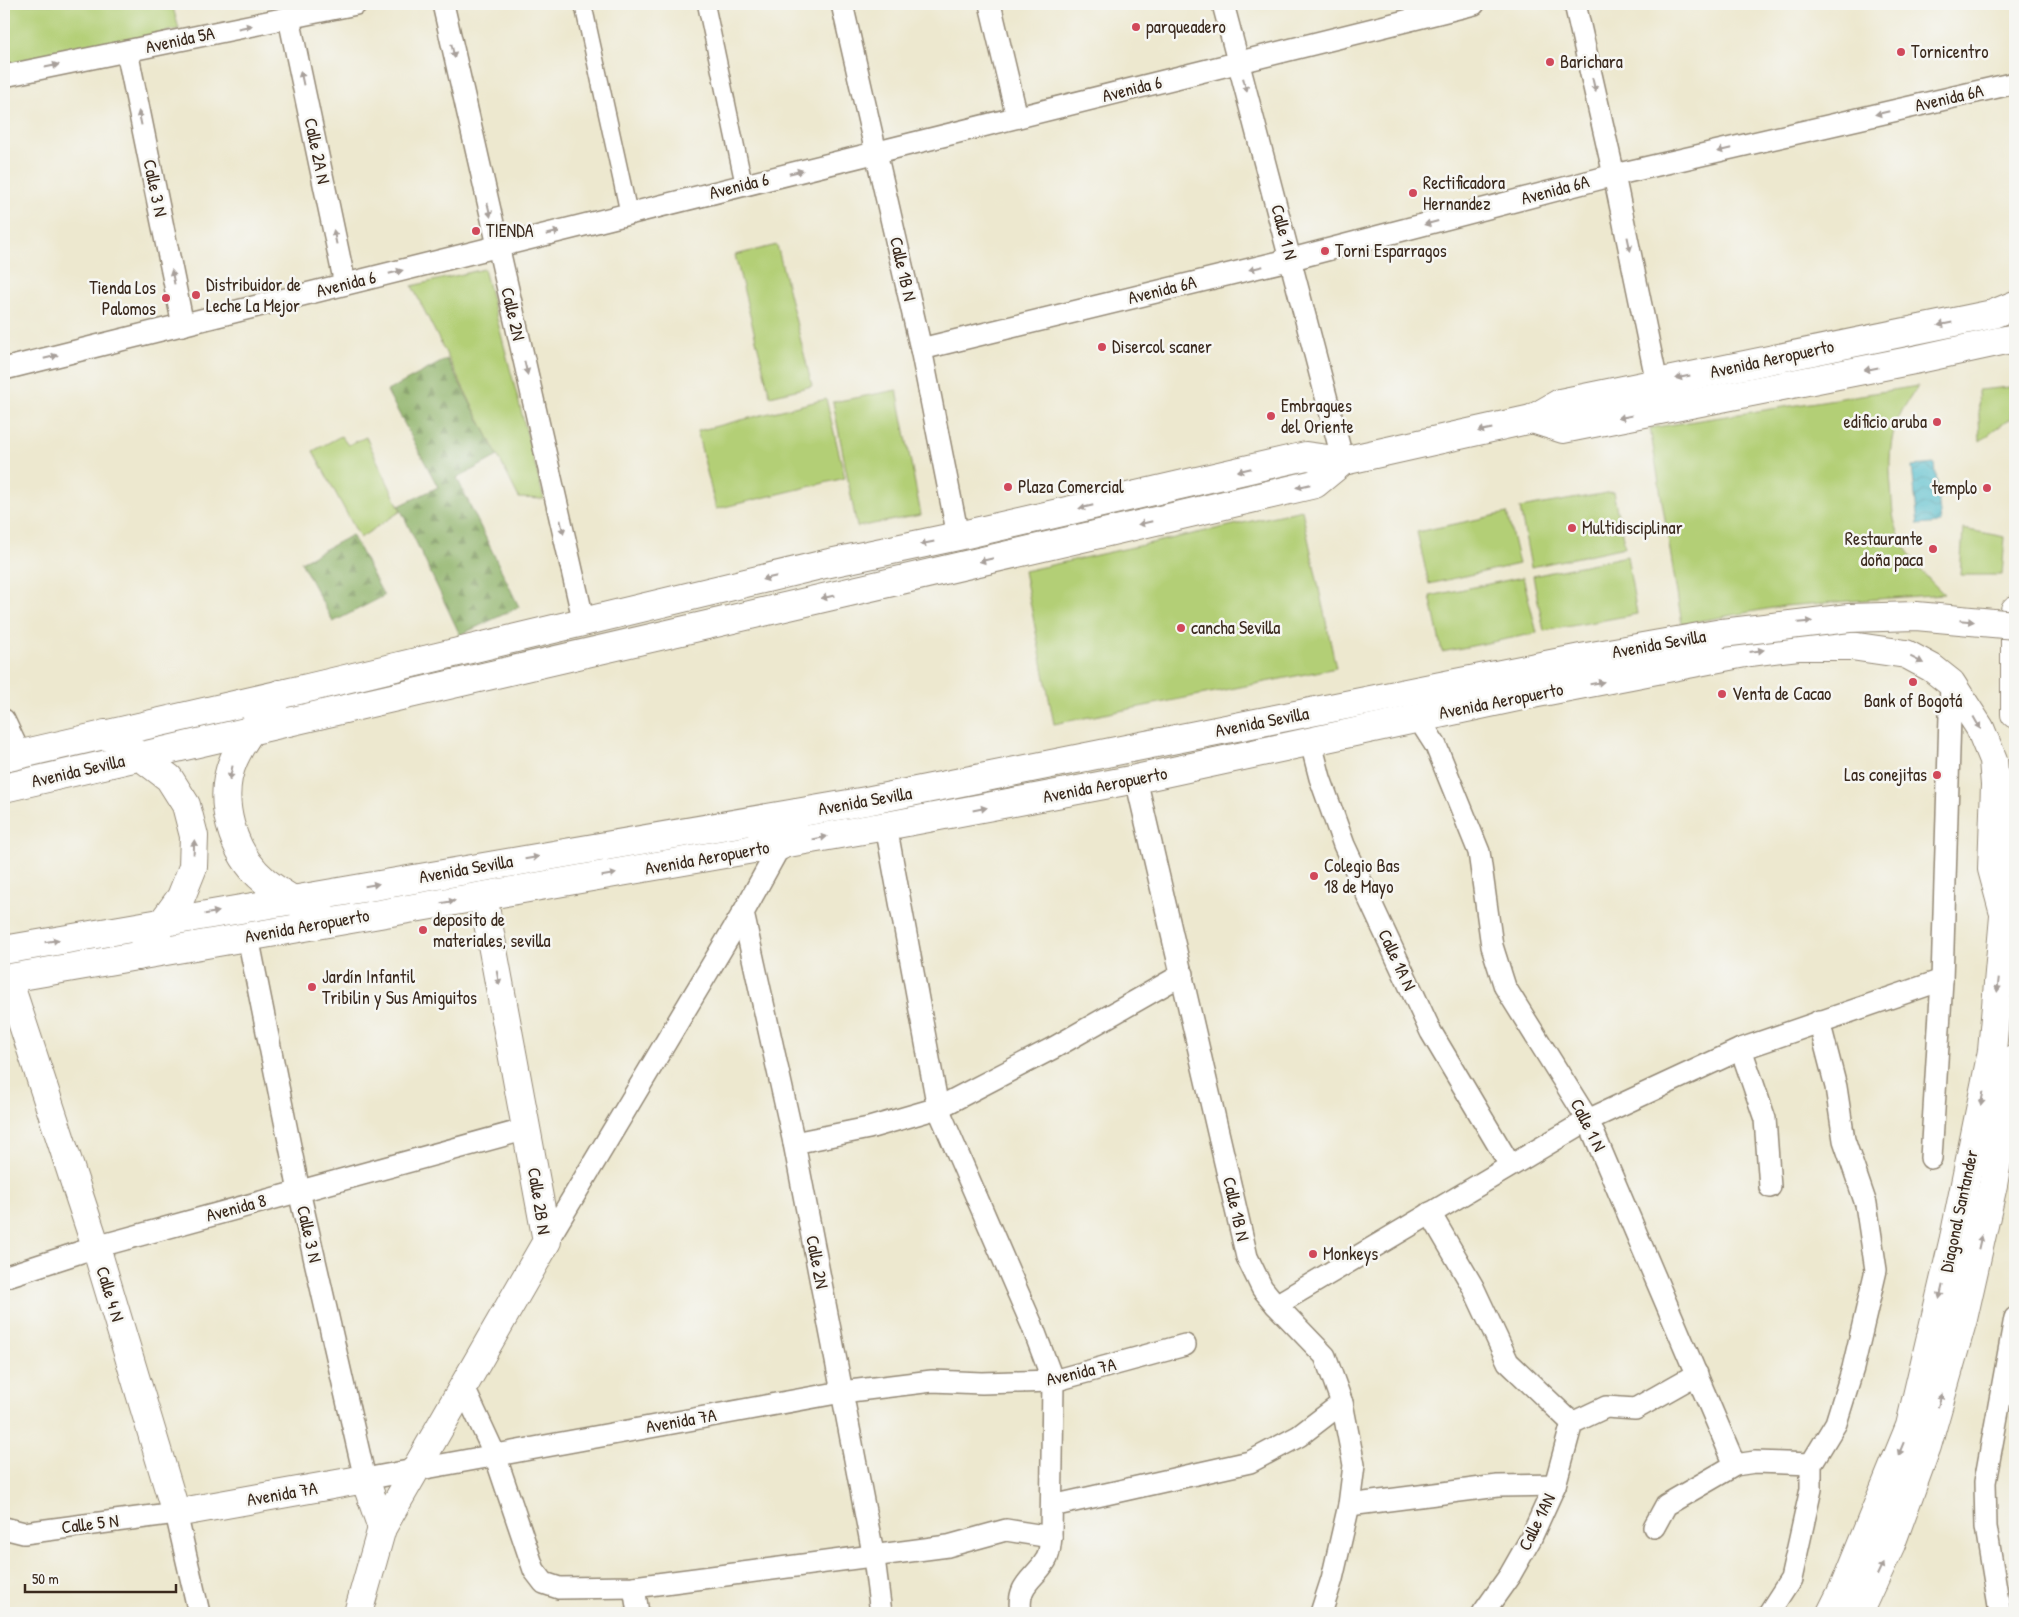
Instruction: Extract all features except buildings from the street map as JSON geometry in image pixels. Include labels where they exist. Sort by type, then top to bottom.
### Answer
[{"type":"main road","name":"Avenida Aeropuerto","points":[[12,756],[584,623],[825,564],[958,536],[1306,456],[1343,461],[1532,419],[1560,403],[1993,314],[2015,305]]},
{"type":"main road","name":"Avenida Aeropuerto","points":[[1532,419],[1563,429],[1919,359],[2015,338]]},
{"type":"main road","name":"Avenida Sevilla","points":[[4,788],[1315,484],[1343,461]]},
{"type":"main road","points":[[2015,610],[2015,714]]},
{"type":"main road","name":"Avenida Sevilla","points":[[4,950],[294,898],[866,802],[1581,658],[1722,633],[1859,618],[1916,616],[2015,626]]},
{"type":"main road","name":"Avenida Aeropuerto","points":[[6,979],[780,846],[1136,779],[1532,694],[1750,652],[1798,646],[1851,646],[1906,654],[1932,668],[1951,683],[1980,728],[1993,760],[1995,785],[1992,869],[2005,919]]},
{"type":"main road","points":[[1455,683],[1532,694],[1581,658]]},
{"type":"main road","points":[[280,694],[252,729],[234,760],[227,792],[230,826],[243,856],[265,881],[330,922]]},
{"type":"main road","points":[[105,734],[140,756],[168,778],[186,805],[194,836],[193,867],[181,897],[138,956]]},
{"type":"main road","name":"Diagonal Santander","points":[[1832,1613],[1910,1426],[1954,1238],[1992,1051],[2015,793]]},
{"type":"main road","points":[[753,821],[780,846],[798,813]]},
{"type":"main road","name":"Calle 2B N","points":[[358,1613],[382,1528],[547,1241],[483,896]]},
{"type":"main road","name":"Calle 4 N","points":[[6,979],[96,1247],[176,1513]]},
{"type":"main road","name":"Diagonal Santander","points":[[1859,1613],[1891,1544],[1927,1446],[1963,1318],[1994,1185],[2015,1059]]},
{"type":"main road","name":"Avenida 7A","points":[[176,1513],[365,1479]]},
{"type":"main road","name":"Calle 3 N","points":[[365,1479],[382,1528]]},
{"type":"street","name":"Avenida 5A","points":[[4,76],[356,4]]},
{"type":"street","name":"Calle 2N","points":[[442,4],[584,623]]},
{"type":"street","points":[[583,4],[629,214]]},
{"type":"street","points":[[706,4],[744,185]]},
{"type":"street","name":"Calle 1B N","points":[[842,4],[921,349],[958,536]]},
{"type":"street","points":[[990,4],[1017,117]]},
{"type":"street","name":"Calle 1 N","points":[[1223,4],[1292,259],[1343,461]]},
{"type":"street","points":[[1575,4],[1614,175],[1657,383]]},
{"type":"street","name":"Avenida 6","points":[[4,369],[1465,5]]},
{"type":"street","name":"Calle 2A N","points":[[289,18],[345,284]]},
{"type":"street","name":"Calle 3 N","points":[[126,51],[183,324]]},
{"type":"street","name":"Avenida 6A","points":[[921,349],[1292,259],[1614,175],[2015,83]]},
{"type":"street","points":[[1931,1158],[1942,980],[1951,683]]},
{"type":"street","name":"Calle 1 N","points":[[1418,718],[1436,746],[1479,852],[1492,946],[1505,988],[1588,1120],[1735,1464]]},
{"type":"street","points":[[4,720],[12,756]]},
{"type":"street","name":"Calle 1A N","points":[[1312,742],[1320,778],[1344,845],[1431,1032],[1510,1165]]},
{"type":"street","name":"Calle 1B N","points":[[1136,779],[1183,974],[1247,1257],[1262,1288],[1325,1356],[1342,1402],[1354,1465],[1349,1505],[1332,1579],[1321,1613]]},
{"type":"street","points":[[886,826],[938,1108],[1032,1324],[1053,1381],[1051,1537],[1047,1559],[1026,1581],[1019,1604],[1021,1613]]},
{"type":"street","points":[[547,1241],[743,913],[780,846]]},
{"type":"street","name":"Calle 2N","points":[[743,913],[794,1143],[874,1558],[881,1613]]},
{"type":"street","name":"Calle 3 N","points":[[248,937],[299,1191],[365,1479]]},
{"type":"street","points":[[794,1143],[869,1128],[938,1108],[1055,1047],[1183,974]]},
{"type":"street","points":[[1276,1305],[1588,1120],[1741,1049],[1942,980]]},
{"type":"street","points":[[1769,1613],[1791,1579],[1811,1489],[1811,1464],[1836,1423],[1853,1368],[1876,1270],[1866,1204],[1844,1140],[1836,1087],[1819,1021]]},
{"type":"street","points":[[1741,1049],[1765,1119],[1770,1187]]},
{"type":"street","name":"Avenida 8","points":[[4,1277],[96,1247],[527,1129]]},
{"type":"street","points":[[1430,1213],[1473,1287],[1508,1362],[1572,1423],[1606,1407],[1635,1410],[1698,1374]]},
{"type":"street","points":[[2001,1613],[1986,1527],[1985,1482],[2015,1318]]},
{"type":"street","name":"Avenida 7A","points":[[365,1479],[842,1392],[932,1381],[982,1384],[1053,1381],[1185,1345]]},
{"type":"street","points":[[464,1388],[495,1455],[534,1570],[544,1583],[559,1588],[634,1587],[786,1566],[874,1558],[948,1546],[1006,1530],[1051,1537]]},
{"type":"street","points":[[1052,1506],[1250,1462],[1299,1436],[1342,1402]]},
{"type":"street","name":"Calle 1AN","points":[[1483,1613],[1510,1576],[1555,1485],[1572,1423]]},
{"type":"street","points":[[1654,1527],[1666,1505],[1735,1464],[1755,1462],[1811,1464]]},
{"type":"street","points":[[1349,1505],[1498,1486],[1555,1485]]},
{"type":"street","name":"Calle 5 N","points":[[4,1528],[24,1533],[176,1513]]},
{"type":"street","name":"Calle 4 N","points":[[176,1513],[199,1613]]},
{"type":"street","points":[[634,1587],[638,1613]]},
{"type":"green space","points":[[4,4],[172,4],[179,29],[4,67]]},
{"type":"green space","points":[[777,245],[812,386],[770,396],[735,255]]},
{"type":"green space","points":[[484,269],[544,499],[519,498],[412,286]]},
{"type":"green space","points":[[447,359],[498,456],[457,478],[519,607],[460,635],[399,506],[438,487],[387,391]]},
{"type":"green space","points":[[1918,386],[1900,415],[1891,444],[1890,478],[1893,514],[1900,537],[1912,558],[1944,594],[1784,606],[1682,624],[1650,428]]},
{"type":"green space","points":[[2010,387],[2011,418],[1980,441],[1978,390]]},
{"type":"green space","points":[[897,390],[921,515],[857,527],[833,402]]},
{"type":"green space","points":[[826,399],[845,478],[716,509],[697,431]]},
{"type":"green space","points":[[341,436],[348,445],[366,437],[401,511],[360,538],[313,451]]},
{"type":"green space","name":"Multidisciplinar","points":[[1613,492],[1625,547],[1531,567],[1520,508]]},
{"type":"green space","name":"cancha Sevilla","points":[[1302,510],[1336,668],[1054,724],[1024,571]]},
{"type":"green space","points":[[1507,513],[1519,564],[1429,584],[1417,532]]},
{"type":"green space","points":[[1963,529],[2005,537],[2002,575],[1960,575]]},
{"type":"green space","points":[[352,535],[384,596],[333,622],[301,562]]},
{"type":"green space","name":"Multidisciplinar","points":[[1627,556],[1637,614],[1544,631],[1533,576]]},
{"type":"green space","points":[[1523,577],[1537,633],[1442,652],[1430,596]]},
{"type":"water","points":[[1935,464],[1941,523],[1918,525],[1912,466]]},
{"type":"place","name":"parqueadero","points":[[1136,27]]},
{"type":"place","name":"Tornicentro","points":[[1901,52]]},
{"type":"place","name":"Barichara","points":[[1550,62]]},
{"type":"place","name":"Rectificadora Hernandez","points":[[1413,193]]},
{"type":"place","name":"TIENDA","points":[[476,231]]},
{"type":"place","name":"Torni Esparragos","points":[[1325,251]]},
{"type":"place","name":"Distribuidor de Leche La Mejor","points":[[196,295]]},
{"type":"place","name":"Tienda Los Palomos","points":[[166,298]]},
{"type":"place","name":"Disercol scaner","points":[[1102,347]]},
{"type":"place","name":"Embragues del Oriente","points":[[1271,416]]},
{"type":"place","name":"edificio aruba","points":[[1937,422]]},
{"type":"place","name":"Plaza Comercial","points":[[1008,487]]},
{"type":"place","name":"templo","points":[[1987,488]]},
{"type":"place","name":"Multidisciplinar","points":[[1572,528]]},
{"type":"place","name":"Restaurante doña paca","points":[[1933,549]]},
{"type":"place","name":"cancha Sevilla","points":[[1181,628]]},
{"type":"place","name":"Bank of Bogotá","points":[[1913,682]]},
{"type":"place","name":"Venta de Cacao","points":[[1722,694]]},
{"type":"place","name":"Las conejitas","points":[[1937,775]]},
{"type":"place","name":"Colegio Bas 18 de Mayo","points":[[1314,876]]},
{"type":"place","name":"deposito de materiales, sevilla","points":[[423,930]]},
{"type":"place","name":"Jardín Infantil Tribilin y Sus Amiguitos","points":[[312,987]]},
{"type":"place","name":"Monkeys","points":[[1313,1254]]}]
